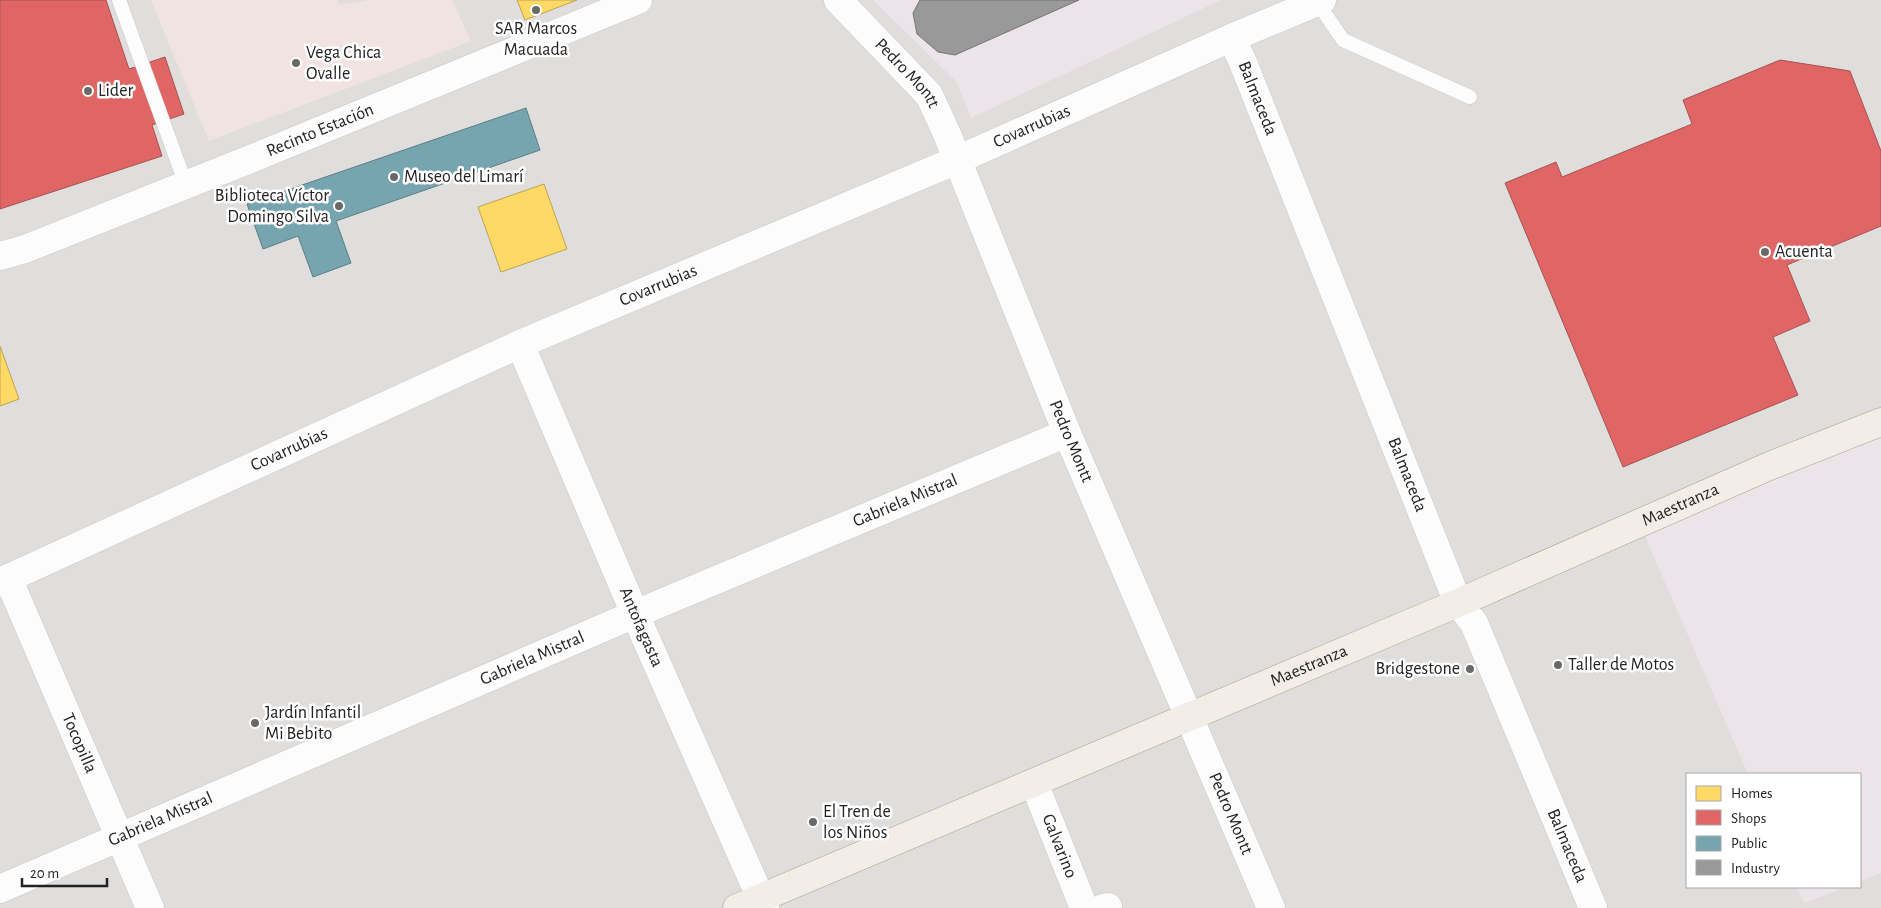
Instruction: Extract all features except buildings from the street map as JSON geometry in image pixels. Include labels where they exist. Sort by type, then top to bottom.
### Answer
[{"type":"main road","name":"Maestranza","points":[[754,905],[1189,716],[1458,603],[1767,467],[1881,422]]},
{"type":"street","name":"Recinto Estación","points":[[0,256],[25,249],[186,185],[638,0]]},
{"type":"street","name":"Pedro Montt","points":[[838,0],[929,95],[1067,433],[1271,908]]},
{"type":"street","name":"Covarrubias","points":[[4,580],[500,355],[520,344],[957,160],[1231,38],[1319,1]]},
{"type":"street","name":"Balmaceda","points":[[1231,38],[1242,60],[1458,603],[1474,622],[1594,908]]},
{"type":"street","name":"Antofagasta","points":[[520,344],[635,614],[754,905]]},
{"type":"street","name":"Gabriela Mistral","points":[[0,889],[635,614],[1067,433]]},
{"type":"street","name":"Tocopilla","points":[[4,580],[106,804],[150,908]]},
{"type":"street","name":"Galvarino","points":[[1034,783],[1084,908]]},
{"type":"street","points":[[1103,908],[1108,906],[1108,908]]},
{"type":"lane","points":[[119,0],[186,185]]},
{"type":"lane","points":[[1319,1],[1343,40],[1470,98]]},
{"type":"shaded area","points":[[0,0],[1881,0],[1881,908],[0,908]]},
{"type":"shaded area","name":"Vega Chica Ovalle","points":[[151,0],[337,0],[339,5],[369,0],[452,0],[471,41],[209,141]]},
{"type":"shaded area","points":[[873,0],[1221,0],[971,118],[956,81]]},
{"type":"shaded area","points":[[1532,0],[1881,0],[1881,48],[1773,37],[1624,96],[1582,83],[1566,83]]},
{"type":"shaded area","points":[[1881,436],[1881,873],[1861,881],[1861,773],[1748,773],[1644,534],[1807,463]]},
{"type":"shaded area","points":[[1797,888],[1843,888],[1804,903]]},
{"type":"place","name":"SAR Marcos Macuada","points":[[536,10]]},
{"type":"place","name":"Vega Chica Ovalle","points":[[296,63]]},
{"type":"place","name":"Lider","points":[[88,91]]},
{"type":"place","name":"Museo del Limarí","points":[[394,177]]},
{"type":"place","name":"Biblioteca Víctor Domingo Silva","points":[[339,206]]},
{"type":"place","name":"Acuenta","points":[[1765,252]]},
{"type":"place","name":"Taller de Motos","points":[[1558,665]]},
{"type":"place","name":"Bridgestone","points":[[1470,669]]},
{"type":"place","name":"Jardín Infantil Mi Bebito","points":[[255,723]]},
{"type":"place","name":"El Tren de los Niños","points":[[813,822]]}]
